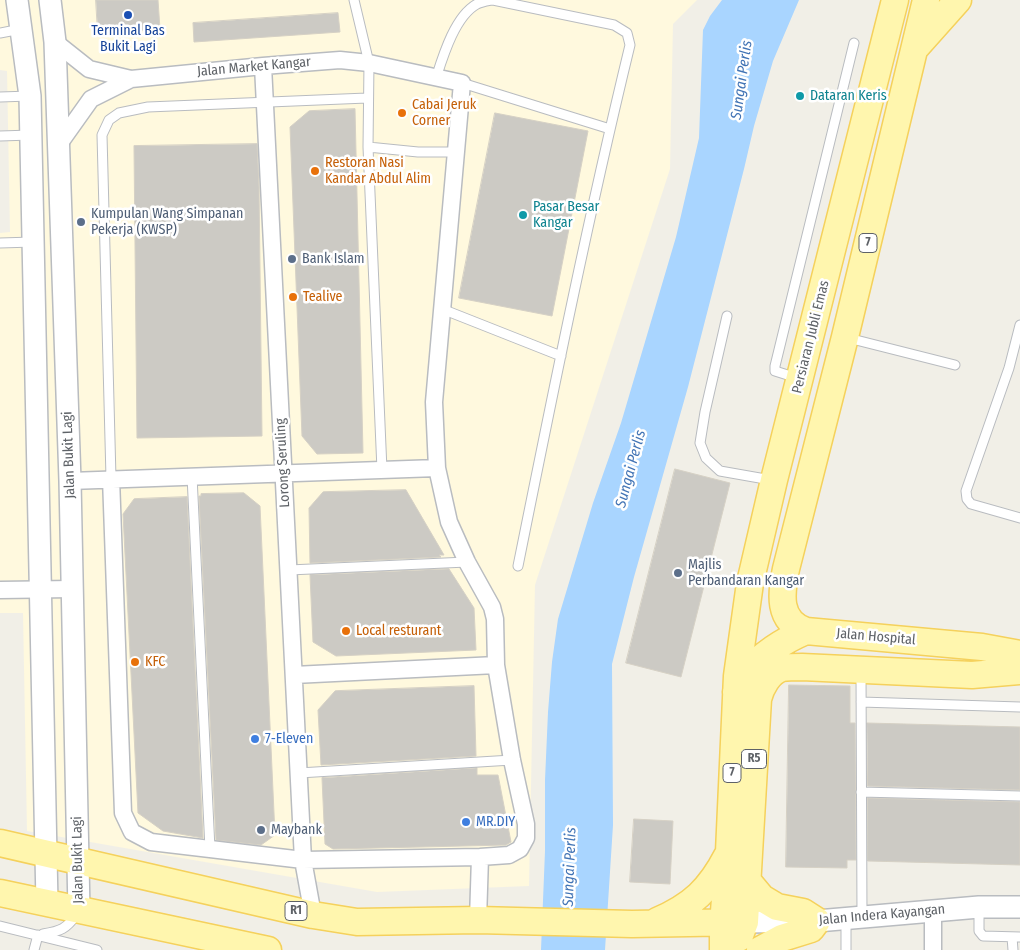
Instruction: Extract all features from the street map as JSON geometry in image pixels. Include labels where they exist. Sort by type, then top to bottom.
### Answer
[{"type":"main road","name":"Persiaran Jubli Emas","points":[[736,685],[750,583],[774,480],[895,0]]},
{"type":"main road","name":"7","points":[[806,631],[792,624],[784,609],[782,596],[786,568],[845,337],[926,0]]},
{"type":"main road","points":[[914,50],[958,0]]},
{"type":"main road","points":[[774,480],[807,486]]},
{"type":"main road","points":[[744,620],[762,642],[802,667]]},
{"type":"main road","points":[[736,685],[755,664],[773,650],[790,638],[806,631]]},
{"type":"main road","name":"Jalan Hospital","points":[[806,631],[982,647],[1020,654]]},
{"type":"main road","name":"R5","points":[[747,880],[758,699],[769,677],[782,668],[802,667],[972,675],[1020,671]]},
{"type":"main road","name":"7","points":[[722,950],[734,922],[729,852],[736,685]]},
{"type":"main road","name":"R1","points":[[0,844],[313,915],[357,922],[478,920],[642,924],[734,922]]},
{"type":"main road","points":[[642,924],[677,913],[699,897],[716,876],[729,852]]},
{"type":"main road","points":[[747,880],[762,898],[777,907],[803,912],[817,920],[811,929],[782,938],[760,950]]},
{"type":"main road","points":[[734,922],[747,880]]},
{"type":"main road","points":[[0,893],[268,950]]},
{"type":"street","points":[[17,0],[30,96],[47,903]]},
{"type":"street","name":"Jalan Bukit Lagi","points":[[50,0],[55,42],[70,481],[79,911]]},
{"type":"street","name":"Jalan Market Kangar","points":[[55,42],[89,69],[131,80],[340,60],[369,63],[462,83]]},
{"type":"street","name":"Lorong Seruling","points":[[264,66],[303,860],[313,915]]},
{"type":"street","points":[[59,144],[91,99],[131,80]]},
{"type":"street","points":[[111,478],[123,813],[132,832],[151,842],[303,860],[480,857],[510,855],[520,850],[526,838],[526,824],[512,760],[496,665],[492,607],[467,562],[449,522],[437,468],[434,402],[462,83]]},
{"type":"street","points":[[70,481],[111,478],[437,468]]},
{"type":"street","points":[[0,590],[72,590]]},
{"type":"street","points":[[294,675],[496,665]]},
{"type":"street","points":[[478,920],[480,857]]},
{"type":"street","name":"Jalan Indera Kayangan","points":[[734,922],[817,920],[979,907],[1020,907]]},
{"type":"street","points":[[933,911],[933,950]]},
{"type":"lane","points":[[354,0],[369,63],[367,98],[368,147],[382,470]]},
{"type":"lane","points":[[436,78],[449,39],[466,14],[477,4],[493,0],[614,25],[627,33],[630,46],[560,356],[518,566]]},
{"type":"lane","points":[[0,33],[21,29]]},
{"type":"lane","points":[[800,379],[775,372],[775,366],[854,43]]},
{"type":"lane","points":[[462,83],[610,128]]},
{"type":"lane","points":[[0,97],[30,96]]},
{"type":"lane","points":[[111,478],[102,135],[109,120],[119,113],[148,107],[367,98]]},
{"type":"lane","points":[[0,136],[31,135]]},
{"type":"lane","points":[[368,147],[418,152],[456,152]]},
{"type":"lane","points":[[0,242],[33,242]]},
{"type":"lane","points":[[442,309],[560,356]]},
{"type":"lane","points":[[727,316],[705,412],[700,443],[706,458],[720,471],[774,480]]},
{"type":"lane","points":[[1020,325],[1009,368],[966,491],[967,499],[971,504],[1020,518]]},
{"type":"lane","points":[[845,337],[955,365]]},
{"type":"lane","points":[[192,476],[210,849]]},
{"type":"lane","points":[[289,570],[467,562]]},
{"type":"lane","points":[[846,950],[854,918],[861,792],[861,670]]},
{"type":"lane","points":[[861,702],[1020,707]]},
{"type":"lane","points":[[299,773],[512,760]]},
{"type":"lane","points":[[861,792],[1020,796]]},
{"type":"lane","points":[[979,907],[979,931],[982,936],[1016,936],[1012,950]]},
{"type":"lane","points":[[38,935],[58,932],[69,925],[79,911]]},
{"type":"lane","points":[[0,926],[97,950]]},
{"type":"lane","points":[[34,950],[38,935]]},
{"type":"shaded area","points":[[0,0],[697,0],[673,24],[670,169],[535,585],[529,886],[377,892],[27,831],[23,613],[0,613],[0,233],[10,232],[7,71],[0,70]]},
{"type":"water","name":"Sungai Perlis","points":[[722,0],[799,0],[773,61],[754,126],[688,387],[634,577],[612,664],[613,825],[605,950],[541,950],[548,712],[558,619],[593,503],[621,423],[676,237],[699,138],[703,30],[710,16]]},
{"type":"building","name":"Terminal Bas Bukit Lagi","points":[[96,0],[158,0],[160,29],[98,33]]},
{"type":"building","points":[[338,13],[340,32],[194,42],[193,23]]},
{"type":"building","points":[[355,109],[363,453],[317,454],[302,436],[290,127],[309,111]]},
{"type":"building","name":"Pasar Besar Kangar","points":[[495,113],[588,131],[552,316],[459,298]]},
{"type":"building","points":[[257,144],[262,436],[137,438],[134,146]]},
{"type":"building","name":"Majlis Perbandaran Kangar","points":[[675,469],[730,483],[681,677],[626,663]]},
{"type":"building","points":[[406,490],[444,555],[439,555],[441,557],[310,563],[309,508],[323,492]]},
{"type":"building","points":[[244,493],[260,506],[275,835],[261,845],[216,840],[199,496],[201,494]]},
{"type":"building","points":[[187,497],[203,838],[163,831],[138,813],[123,514],[134,499]]},
{"type":"building","points":[[449,569],[474,608],[476,650],[336,656],[313,642],[310,575]]},
{"type":"building","points":[[789,685],[850,686],[850,723],[855,723],[856,860],[847,860],[847,868],[786,867]]},
{"type":"building","points":[[474,686],[476,756],[321,765],[318,710],[335,691]]},
{"type":"building","points":[[867,723],[1020,727],[1020,790],[868,786]]},
{"type":"building","points":[[477,768],[477,775],[498,775],[511,842],[506,845],[333,849],[325,844],[322,778]]},
{"type":"building","points":[[868,798],[1020,802],[1020,865],[868,861]]},
{"type":"building","points":[[634,819],[673,821],[670,884],[630,882]]},
{"type":"place","name":"Terminal Bas Bukit Lagi","points":[[128,15]]},
{"type":"place","name":"Dataran Keris","points":[[800,96]]},
{"type":"place","name":"Cabai Jeruk Corner","points":[[402,113]]},
{"type":"place","name":"Restoran Nasi Kandar Abdul Alim","points":[[315,171]]},
{"type":"place","name":"Pasar Besar Kangar","points":[[523,215]]},
{"type":"place","name":"Kumpulan Wang Simpanan Pekerja (KWSP)","points":[[81,222]]},
{"type":"place","name":"Bank Islam","points":[[292,259]]},
{"type":"place","name":"Tealive","points":[[293,297]]},
{"type":"place","name":"Majlis Perbandaran Kangar","points":[[678,573]]},
{"type":"place","name":"Local resturant","points":[[346,631]]},
{"type":"place","name":"KFC","points":[[135,662]]},
{"type":"place","name":"7-Eleven","points":[[255,739]]},
{"type":"place","name":"MR.DIY","points":[[466,822]]},
{"type":"place","name":"Maybank","points":[[261,830]]}]
